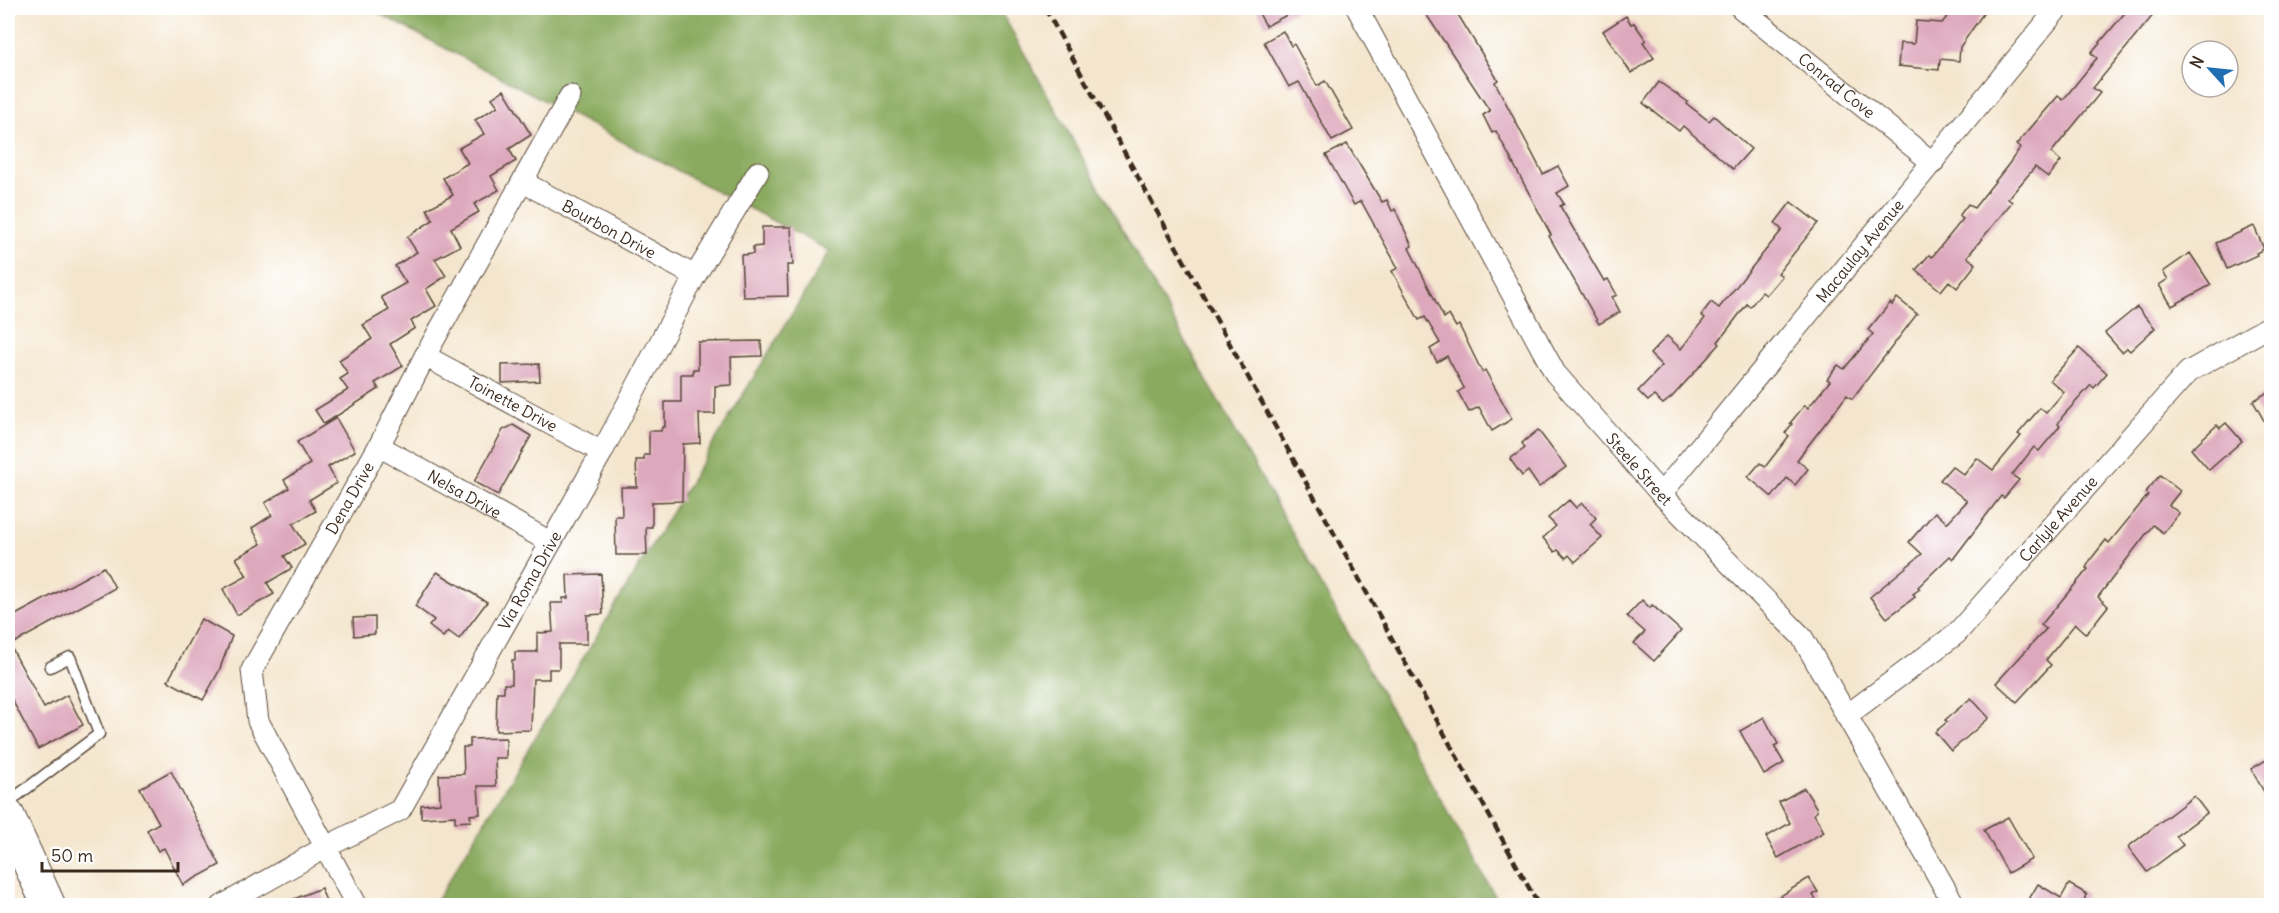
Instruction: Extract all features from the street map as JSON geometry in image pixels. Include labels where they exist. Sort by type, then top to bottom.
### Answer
[{"type":"highway","points":[[8,818],[49,906]]},
{"type":"street","name":"Steele Street","points":[[1357,8],[1554,373],[1661,494],[1802,637],[1954,906]]},
{"type":"street","name":"Conrad Cove","points":[[1741,8],[1933,164]]},
{"type":"street","name":"Macaulay Avenue","points":[[1661,494],[1933,164],[2058,8]]},
{"type":"street","name":"Dena Drive","points":[[357,906],[258,721],[252,669],[379,446],[425,356],[570,96]]},
{"type":"street","name":"Via Roma Drive","points":[[222,906],[326,847],[400,810],[602,452],[695,276],[758,172]]},
{"type":"street","name":"Bourbon Drive","points":[[523,182],[695,276]]},
{"type":"street","name":"Carlyle Avenue","points":[[1846,716],[1956,634],[2188,372],[2271,325]]},
{"type":"street","name":"Toinette Drive","points":[[425,356],[602,452]]},
{"type":"street","name":"Nelsa Drive","points":[[379,446],[550,542]]},
{"type":"lane","points":[[8,818],[14,798],[99,734],[70,657],[50,667]]},
{"type":"green space","points":[[369,8],[999,8],[1500,905],[434,905],[830,251]]},
{"type":"building","points":[[1256,8],[1300,8],[1266,26]]},
{"type":"building","points":[[1422,8],[1454,8],[1498,80],[1495,82],[1543,174],[1558,166],[1569,186],[1557,193],[1564,204],[1560,206],[1604,281],[1608,279],[1617,295],[1612,297],[1620,312],[1599,324],[1549,236],[1551,235],[1496,131],[1492,133],[1483,115],[1490,111]]},
{"type":"building","points":[[1954,8],[1987,8],[1960,47],[1959,61],[1940,59],[1939,70],[1898,66],[1900,43],[1914,44],[1916,21],[1942,23]]},
{"type":"building","points":[[2129,8],[2159,8],[2093,88],[2100,93],[2051,153],[2061,161],[2048,177],[2035,167],[2008,199],[2012,202],[1967,257],[1976,264],[1957,288],[1949,281],[1941,291],[1916,270],[1929,255],[1932,257],[1963,219],[1959,216],[1968,204],[1974,208],[2020,148],[2016,145],[2058,96],[2063,100],[2097,58],[2091,53]]},
{"type":"building","points":[[1626,16],[1646,40],[1643,42],[1654,58],[1631,73],[1603,31]]},
{"type":"building","points":[[1283,31],[1291,46],[1294,44],[1317,86],[1325,81],[1353,130],[1332,141],[1299,82],[1289,87],[1264,42]]},
{"type":"building","points":[[1659,82],[1688,102],[1687,104],[1709,121],[1714,116],[1751,149],[1733,169],[1683,126],[1679,131],[1643,103]]},
{"type":"building","points":[[504,90],[531,135],[509,149],[516,161],[491,176],[499,190],[474,204],[479,212],[451,228],[460,246],[435,259],[446,276],[426,289],[436,306],[411,321],[415,328],[390,344],[403,366],[375,383],[379,389],[324,424],[315,410],[348,390],[340,379],[348,374],[339,360],[372,339],[363,325],[389,310],[381,297],[406,283],[395,266],[417,252],[407,237],[433,220],[427,209],[453,195],[443,178],[468,163],[459,148],[484,134],[475,120],[498,106],[492,98]]},
{"type":"building","points":[[1347,144],[1382,202],[1387,200],[1392,211],[1395,209],[1412,246],[1409,248],[1444,318],[1449,315],[1456,327],[1459,325],[1482,372],[1485,370],[1512,419],[1492,431],[1479,407],[1469,412],[1458,392],[1464,388],[1447,356],[1437,362],[1430,349],[1440,343],[1425,317],[1419,320],[1392,271],[1398,268],[1361,201],[1354,205],[1326,155]]},
{"type":"building","points":[[1791,202],[1818,223],[1778,273],[1782,276],[1766,295],[1762,292],[1750,307],[1747,304],[1718,342],[1720,344],[1672,397],[1663,404],[1654,396],[1648,401],[1638,391],[1662,366],[1650,354],[1667,336],[1681,349],[1705,318],[1701,315],[1711,302],[1719,308],[1782,230],[1775,223]]},
{"type":"building","points":[[2254,226],[2264,249],[2256,253],[2257,255],[2227,269],[2216,243]]},
{"type":"building","points":[[762,227],[791,227],[793,265],[787,265],[788,296],[743,297],[741,255],[753,254],[753,247],[762,246]]},
{"type":"building","points":[[2190,253],[2211,285],[2172,306],[2159,285],[2168,279],[2163,272]]},
{"type":"building","points":[[1897,298],[1917,314],[1852,399],[1847,395],[1797,460],[1808,469],[1795,485],[1787,478],[1772,497],[1748,477],[1760,463],[1765,467],[1789,436],[1785,433],[1792,424],[1790,423],[1805,405],[1808,408],[1830,381],[1827,379],[1838,365],[1844,369],[1873,334],[1868,330],[1890,303],[1892,305]]},
{"type":"building","points":[[2137,307],[2155,328],[2130,351],[2127,348],[2122,352],[2105,333]]},
{"type":"building","points":[[761,341],[762,356],[731,357],[732,385],[715,386],[715,414],[699,414],[700,443],[683,444],[682,501],[652,502],[652,527],[646,527],[647,555],[616,555],[615,516],[622,516],[621,487],[637,487],[636,460],[644,460],[644,455],[649,455],[649,431],[661,431],[662,427],[665,427],[665,402],[681,402],[681,374],[693,374],[693,369],[698,369],[698,342]]},
{"type":"building","points":[[2079,348],[2107,373],[2094,388],[2091,385],[2062,417],[2058,424],[2060,426],[2039,451],[2034,447],[2012,475],[2019,480],[2004,498],[2001,496],[1953,559],[1950,556],[1918,587],[1920,589],[1913,594],[1915,597],[1887,618],[1870,597],[1922,554],[1909,542],[1935,512],[1947,523],[1967,501],[1940,480],[1952,466],[1964,475],[1977,458],[1993,470],[2021,436],[2018,434],[2040,408],[2046,413],[2064,392],[2050,380]]},
{"type":"building","points":[[539,364],[540,381],[502,383],[502,365]]},
{"type":"building","points":[[2271,390],[2271,433],[2253,401]]},
{"type":"building","points":[[336,418],[355,451],[328,467],[337,483],[309,500],[316,511],[293,524],[305,544],[284,556],[292,568],[267,583],[274,594],[237,615],[223,589],[247,576],[236,558],[261,544],[252,528],[272,515],[265,503],[289,488],[284,480],[310,464],[297,442]]},
{"type":"building","points":[[2226,423],[2242,441],[2209,470],[2191,449],[2217,425],[2220,428]]},
{"type":"building","points":[[513,425],[531,436],[498,495],[474,482],[503,430]]},
{"type":"building","points":[[1538,430],[1566,467],[1539,487],[1528,471],[1522,476],[1510,459],[1525,448],[1522,443]]},
{"type":"building","points":[[2160,475],[2180,491],[2169,505],[2179,513],[2163,533],[2153,525],[2098,597],[2108,606],[2086,634],[2075,624],[2046,660],[2051,665],[2017,702],[1996,683],[2046,629],[2041,625],[2088,569],[2086,568],[2091,559],[2106,540],[2109,543],[2148,495],[2145,493]]},
{"type":"building","points":[[1569,500],[1576,508],[1582,503],[1596,518],[1590,524],[1602,538],[1575,562],[1569,555],[1566,558],[1558,550],[1555,552],[1543,538],[1556,526],[1548,518]]},
{"type":"building","points":[[104,567],[115,588],[10,645],[44,708],[67,695],[83,725],[38,749],[8,692],[8,619]]},
{"type":"building","points":[[437,572],[487,602],[459,639],[448,631],[443,637],[429,626],[434,620],[415,606]]},
{"type":"building","points":[[601,574],[603,614],[587,615],[587,644],[559,644],[559,669],[549,669],[549,679],[533,679],[531,730],[496,731],[497,692],[504,692],[504,684],[512,684],[512,660],[515,660],[515,652],[537,652],[537,633],[553,632],[551,603],[563,603],[563,598],[568,598],[567,575]]},
{"type":"building","points":[[1642,600],[1650,608],[1652,605],[1681,631],[1654,661],[1634,643],[1645,632],[1627,616]]},
{"type":"building","points":[[375,617],[375,634],[354,636],[353,618]]},
{"type":"building","points":[[201,619],[232,636],[219,671],[203,700],[168,681]]},
{"type":"building","points":[[1971,698],[1989,718],[1951,751],[1935,732],[1947,722],[1945,720]]},
{"type":"building","points":[[1764,717],[1778,744],[1774,746],[1784,763],[1764,775],[1740,731]]},
{"type":"building","points":[[506,738],[506,758],[495,758],[496,786],[478,786],[480,814],[470,815],[471,821],[455,822],[455,816],[421,818],[421,805],[440,803],[439,775],[464,774],[463,747],[470,747],[470,739]]},
{"type":"building","points":[[2271,757],[2271,804],[2251,769]]},
{"type":"building","points":[[171,771],[220,865],[183,885],[164,848],[158,851],[147,830],[159,823],[140,788]]},
{"type":"building","points":[[1804,788],[1816,807],[1817,811],[1814,814],[1824,832],[1778,858],[1766,837],[1790,823],[1779,802]]},
{"type":"building","points":[[2194,796],[2207,813],[2176,836],[2183,845],[2147,872],[2128,847]]},
{"type":"building","points":[[2008,817],[2032,859],[2008,873],[1984,830]]},
{"type":"building","points":[[1809,878],[1818,892],[1813,895],[1819,906],[1765,906]]},
{"type":"building","points":[[2038,884],[2061,898],[2069,884],[2087,894],[2081,906],[2025,906]]},
{"type":"building","points":[[321,888],[326,901],[312,906],[277,906]]},
{"type":"railway","points":[[1045,8],[1539,906]]}]
